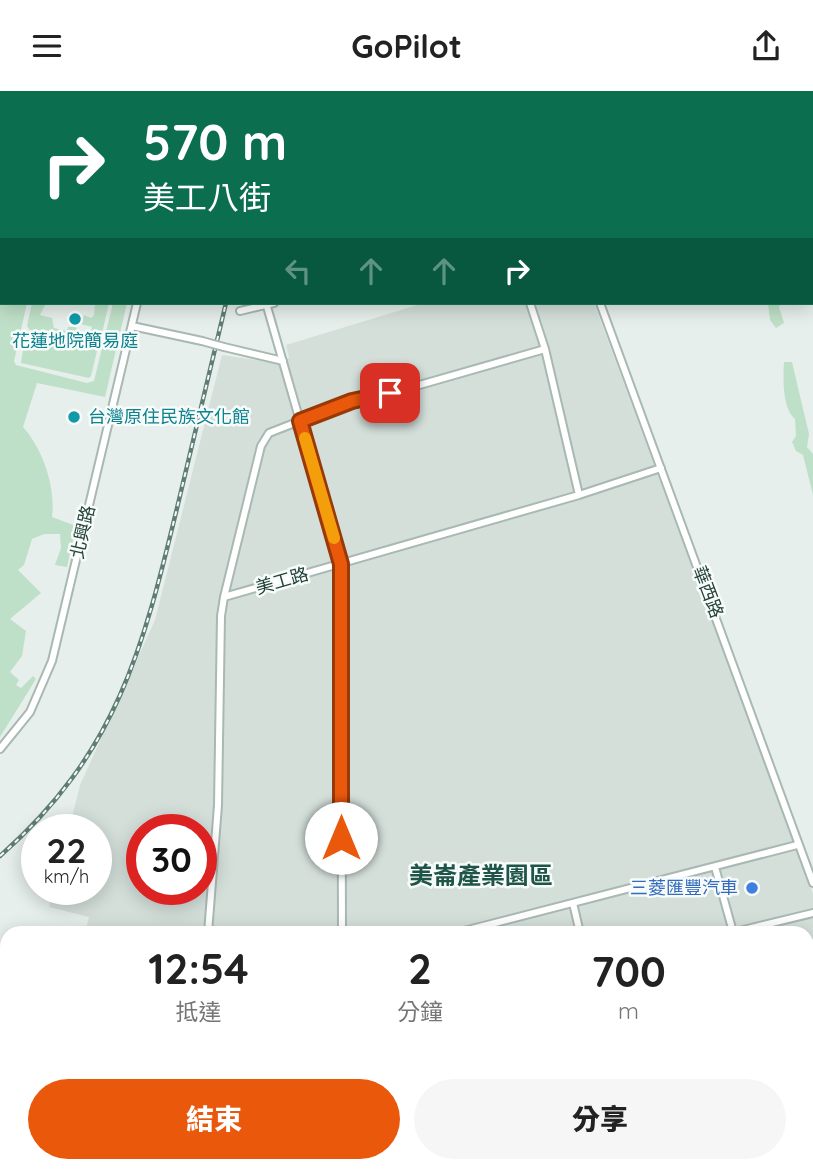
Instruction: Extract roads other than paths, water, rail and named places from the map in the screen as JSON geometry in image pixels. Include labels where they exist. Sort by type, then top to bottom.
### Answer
[{"type":"street","name":"北興路","points":[[0,749],[30,712],[52,661],[136,305]]},
{"type":"street","points":[[240,311],[262,305]]},
{"type":"street","points":[[269,305],[341,564],[342,926]]},
{"type":"street","points":[[531,305],[545,349],[579,495]]},
{"type":"street","name":"華西路","points":[[601,305],[813,883]]},
{"type":"street","points":[[132,326],[283,361]]},
{"type":"street","points":[[209,926],[218,804],[220,626],[224,597],[261,446],[269,433],[352,401],[409,388],[545,349]]},
{"type":"street","name":"美工路","points":[[224,597],[579,495],[661,468]]},
{"type":"street","points":[[483,926],[797,845]]},
{"type":"street","points":[[715,867],[730,926]]},
{"type":"street","points":[[573,903],[578,926]]},
{"type":"street","points":[[760,926],[813,913]]},
{"type":"railway","points":[[0,856],[40,817],[72,778],[99,738],[120,696],[152,606],[226,305]]},
{"type":"place","name":"花蓮地院簡易庭","points":[[75,319]]},
{"type":"place","name":"台灣原住民族文化館","points":[[74,417]]},
{"type":"place","name":"三菱匯豐汽車","points":[[752,888]]},
{"type":"district","name":"美崙產業園區","points":[[481,876]]}]
